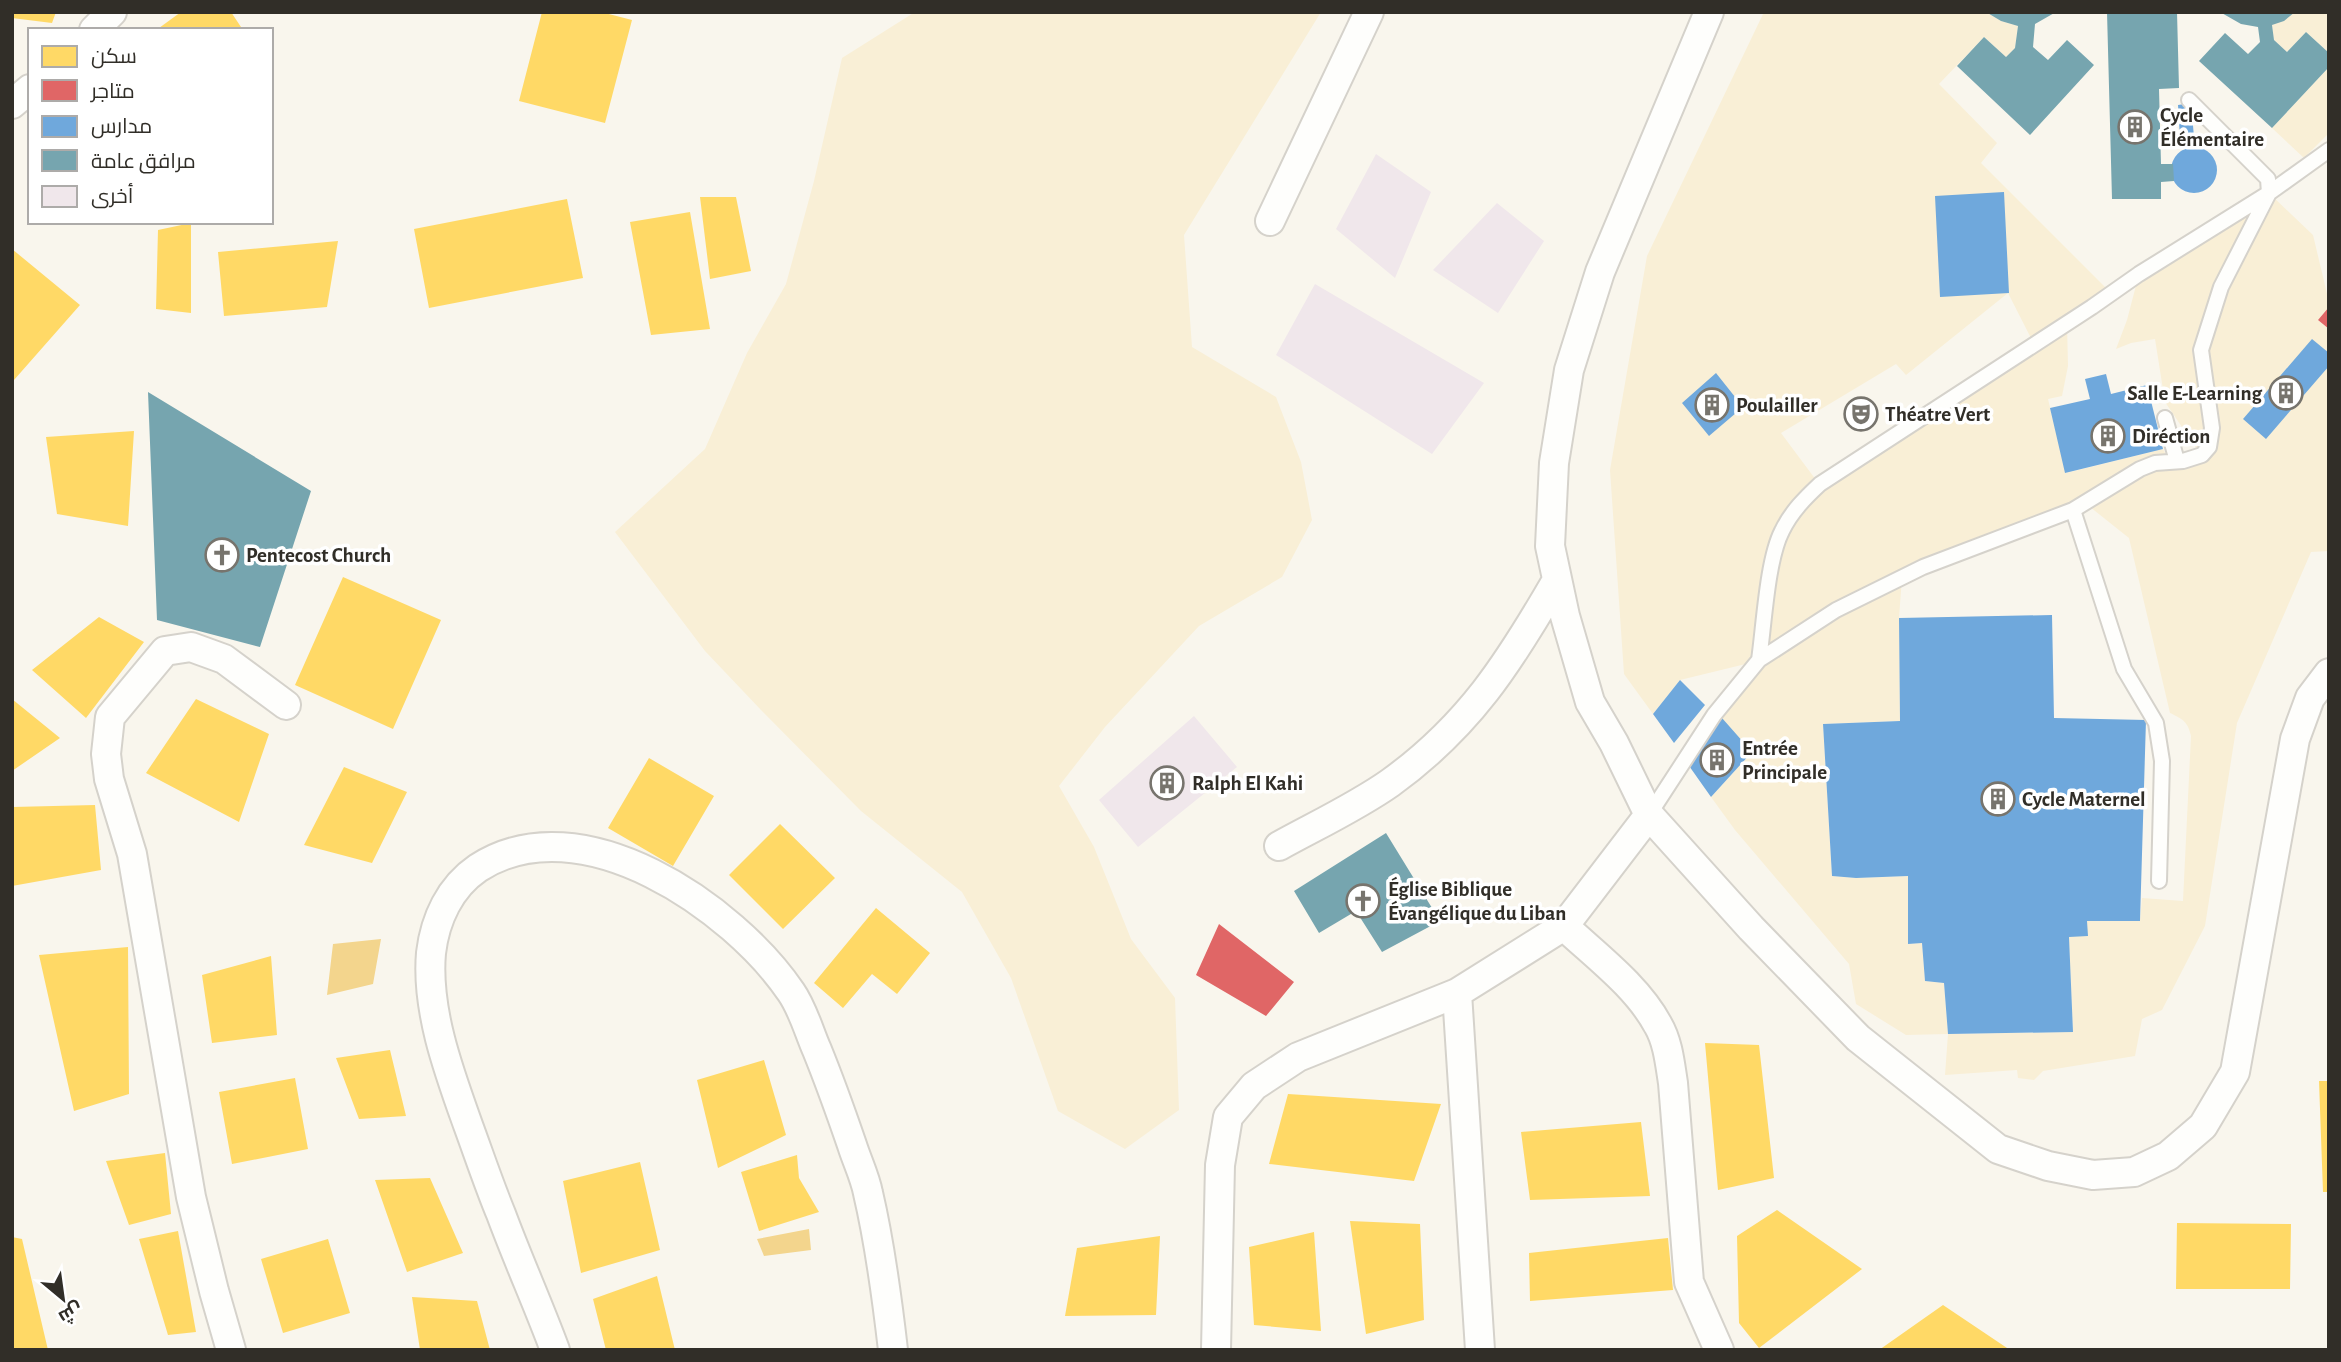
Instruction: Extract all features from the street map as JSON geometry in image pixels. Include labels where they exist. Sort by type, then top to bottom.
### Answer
[{"type":"street","points":[[96,28],[112,12]]},
{"type":"street","points":[[1270,221],[1369,12]]},
{"type":"street","points":[[1709,12],[1600,272],[1569,370],[1554,463],[1550,546],[1565,615],[1590,702],[1614,743],[1649,815],[1751,928],[1858,1038],[1998,1149],[2048,1166],[2093,1175],[2134,1172],[2168,1156],[2203,1126],[2235,1072],[2295,739],[2310,698],[2329,673]]},
{"type":"street","points":[[12,104],[28,91]]},
{"type":"street","points":[[1279,846],[1388,785],[1437,746],[1471,711],[1516,650],[1557,580]]},
{"type":"street","points":[[231,1350],[191,1197],[134,866],[108,779],[106,754],[110,717],[165,651],[191,647],[224,659],[286,705]]},
{"type":"street","points":[[1216,1350],[1220,1165],[1228,1117],[1254,1086],[1298,1057],[1457,993],[1564,926],[1649,815]]},
{"type":"street","points":[[555,1350],[501,1216],[444,1059],[431,986],[432,952],[442,909],[464,877],[492,859],[525,848],[564,847],[597,853],[633,866],[670,884],[712,910],[754,946],[793,995],[830,1080],[868,1192],[893,1350]]},
{"type":"street","points":[[1564,926],[1637,994],[1659,1026],[1668,1053],[1673,1083],[1689,1282],[1719,1350]]},
{"type":"street","points":[[1457,993],[1480,1350]]},
{"type":"lane","points":[[1649,815],[1714,715],[1759,660],[1836,610],[1923,567],[2073,510],[2154,463],[2193,459],[2202,455],[2209,447],[2212,438],[2201,350],[2221,287],[2269,193],[2268,180],[2189,100]]},
{"type":"lane","points":[[1759,660],[1773,560],[1781,532],[1798,505],[1820,484],[2139,274],[2269,193],[2329,150]]},
{"type":"lane","points":[[2165,418],[2177,461]]},
{"type":"lane","points":[[2073,510],[2124,669],[2156,723],[2162,761],[2159,881]]},
{"type":"shaded area","points":[[915,12],[1321,12],[1184,235],[1192,347],[1276,397],[1301,462],[1312,520],[1282,577],[1199,626],[1105,727],[1059,786],[1094,847],[1131,939],[1175,998],[1179,1110],[1125,1149],[1058,1111],[1011,978],[962,892],[861,811],[761,710],[705,651],[615,532],[705,449],[747,353],[786,284],[814,181],[842,58]]},
{"type":"shaded area","points":[[1764,12],[1986,12],[2001,21],[2018,26],[2015,48],[2006,57],[1984,37],[1939,84],[1997,143],[1981,163],[2109,291],[2067,324],[2068,366],[2062,396],[2048,399],[2066,473],[2163,449],[2170,462],[2201,455],[2165,402],[2155,339],[2116,349],[2139,274],[2269,193],[2313,235],[2329,302],[2329,307],[2318,320],[2329,329],[2329,551],[2311,552],[2237,723],[2205,926],[2162,1010],[2142,1019],[2135,1056],[2043,1071],[2034,1080],[2018,1078],[2017,1070],[1945,1075],[1948,1034],[1906,1035],[1856,1004],[1849,964],[1735,830],[1711,797],[1752,752],[1714,715],[1758,661],[1680,680],[1653,714],[1624,674],[1610,470],[1647,256]],"holes":[[[2008,293],[2034,344],[1819,484],[1781,433],[1896,364],[1906,375]],[[2085,503],[2129,538],[2170,713],[2184,722],[2191,736],[2183,901],[2142,898],[2140,921],[2068,921],[2073,1032],[1948,1034],[1944,983],[1925,981],[1922,943],[1908,944],[1908,876],[1832,876],[1823,724],[1900,721],[1899,618],[1902,577]]]},
{"type":"shaded area","points":[[2295,12],[2329,12],[2329,53],[2306,32],[2287,52],[2274,40],[2272,25]]},
{"type":"shaded area","points":[[2329,67],[2329,133],[2304,158],[2272,128]]},
{"type":"shaded area","points":[[381,939],[373,984],[327,995],[333,944]]},
{"type":"shaded area","points":[[809,1229],[811,1250],[764,1256],[757,1239]]},
{"type":"building: سكن","points":[[12,12],[56,12],[52,23],[12,18]]},
{"type":"building: سكن","points":[[181,12],[231,12],[242,28],[159,28]]},
{"type":"building: سكن","points":[[542,12],[601,12],[632,20],[605,123],[519,101]]},
{"type":"building: سكن","points":[[700,197],[736,197],[751,271],[710,279]]},
{"type":"building: سكن","points":[[567,199],[583,278],[429,308],[414,229]]},
{"type":"building: سكن","points":[[690,212],[710,329],[651,335],[630,222]]},
{"type":"building: سكن","points":[[191,224],[191,313],[156,309],[158,230]]},
{"type":"building: سكن","points":[[338,241],[327,307],[224,316],[218,252]]},
{"type":"building: سكن","points":[[12,249],[80,305],[14,380],[12,378]]},
{"type":"building: سكن","points":[[134,431],[128,526],[57,514],[46,437]]},
{"type":"building: سكن","points":[[343,577],[441,620],[393,729],[295,685]]},
{"type":"building: سكن","points":[[99,617],[144,642],[86,718],[32,670]]},
{"type":"building: سكن","points":[[12,699],[60,738],[12,771]]},
{"type":"building: سكن","points":[[196,699],[269,734],[239,822],[146,773]]},
{"type":"building: سكن","points":[[649,758],[714,796],[673,866],[608,828]]},
{"type":"building: سكن","points":[[344,767],[407,792],[372,863],[304,845]]},
{"type":"building: سكن","points":[[95,805],[101,870],[12,886],[12,807]]},
{"type":"building: سكن","points":[[780,824],[835,878],[783,929],[729,875]]},
{"type":"building: سكن","points":[[876,908],[930,953],[897,994],[872,974],[843,1008],[814,983]]},
{"type":"building: سكن","points":[[128,947],[129,1094],[74,1111],[39,955]]},
{"type":"building: سكن","points":[[271,956],[277,1035],[212,1043],[202,975]]},
{"type":"building: سكن","points":[[1705,1043],[1759,1045],[1774,1178],[1718,1190]]},
{"type":"building: سكن","points":[[390,1050],[406,1116],[359,1119],[336,1058]]},
{"type":"building: سكن","points":[[764,1060],[786,1135],[718,1168],[697,1080]]},
{"type":"building: سكن","points":[[295,1078],[308,1149],[232,1164],[219,1092]]},
{"type":"building: سكن","points":[[2319,1081],[2329,1081],[2329,1192],[2323,1192]]},
{"type":"building: سكن","points":[[1288,1094],[1441,1104],[1414,1181],[1269,1164]]},
{"type":"building: سكن","points":[[1641,1122],[1650,1196],[1530,1200],[1521,1132]]},
{"type":"building: سكن","points":[[165,1153],[171,1214],[129,1225],[106,1161]]},
{"type":"building: سكن","points":[[797,1155],[799,1178],[819,1212],[759,1231],[741,1172]]},
{"type":"building: سكن","points":[[640,1162],[660,1250],[581,1273],[563,1181]]},
{"type":"building: سكن","points":[[430,1178],[463,1253],[407,1272],[375,1180]]},
{"type":"building: سكن","points":[[1777,1210],[1862,1269],[1759,1348],[1739,1323],[1737,1236]]},
{"type":"building: سكن","points":[[1350,1221],[1420,1224],[1424,1320],[1366,1334]]},
{"type":"building: سكن","points":[[2177,1223],[2291,1224],[2290,1289],[2176,1289]]},
{"type":"building: سكن","points":[[178,1231],[196,1332],[168,1335],[139,1239]]},
{"type":"building: سكن","points":[[1314,1232],[1321,1331],[1254,1325],[1249,1247]]},
{"type":"building: سكن","points":[[1160,1236],[1156,1315],[1065,1316],[1077,1248]]},
{"type":"building: سكن","points":[[12,1237],[22,1239],[48,1350],[12,1350]]},
{"type":"building: سكن","points":[[1668,1238],[1673,1290],[1530,1301],[1529,1253]]},
{"type":"building: سكن","points":[[328,1239],[350,1313],[283,1333],[261,1259]]},
{"type":"building: سكن","points":[[657,1276],[675,1350],[606,1350],[593,1299]]},
{"type":"building: سكن","points":[[412,1297],[477,1301],[490,1350],[420,1350]]},
{"type":"building: سكن","points":[[1943,1305],[2010,1350],[1879,1350]]},
{"type":"building: متاجر","points":[[2329,307],[2329,329],[2318,320]]},
{"type":"building: متاجر","points":[[1219,924],[1294,982],[1266,1016],[1196,975]]},
{"type":"building: مدارس","points":[[2191,103],[2194,137],[2180,138],[2178,105]]},
{"type":"building: مدارس","points":[[2194,147],[2210,154],[2217,170],[2210,186],[2194,193],[2178,186],[2171,170],[2178,154]]},
{"type":"building: مدارس","points":[[2004,192],[2009,293],[1940,297],[1935,196]]},
{"type":"building: مدارس","name":"Salle E-Learning","points":[[2312,339],[2329,353],[2329,366],[2266,439],[2243,419]]},
{"type":"building: مدارس","name":"Poulailler","points":[[1716,373],[1743,407],[1709,436],[1682,403]]},
{"type":"building: مدارس","name":"Diréction","points":[[2106,374],[2111,394],[2147,385],[2163,449],[2065,473],[2050,408],[2090,399],[2085,379]]},
{"type":"building: مدارس","name":"Cycle Maternel","points":[[2052,615],[2054,718],[2146,720],[2140,921],[2087,921],[2088,936],[2069,937],[2073,1032],[1948,1034],[1944,983],[1925,981],[1922,943],[1908,944],[1908,876],[1832,876],[1823,724],[1900,721],[1899,618]]},
{"type":"building: مدارس","points":[[1680,680],[1705,705],[1674,743],[1653,714]]},
{"type":"building: مدارس","name":"Entrée Principale","points":[[1722,718],[1752,752],[1711,797],[1687,763]]},
{"type":"building: مرافق عامة","points":[[1986,12],[2056,12],[2035,24],[2033,47],[2048,60],[2067,40],[2094,65],[2030,135],[1957,66],[1984,37],[2006,57],[2015,48],[2018,26],[2001,21]]},
{"type":"building: مرافق عامة","name":"Cycle Élémentaire","points":[[2107,12],[2177,12],[2179,88],[2159,89],[2161,164],[2173,164],[2174,181],[2161,182],[2161,199],[2112,199]]},
{"type":"building: مرافق عامة","name":"Cycle Élémentaire","points":[[2220,12],[2295,12],[2284,21],[2272,25],[2274,40],[2287,52],[2306,32],[2329,53],[2329,67],[2272,128],[2199,61],[2225,33],[2248,54],[2260,42],[2258,27],[2241,24]]},
{"type":"building: مرافق عامة","name":"Pentecost Church","points":[[148,392],[311,491],[260,647],[157,620]]},
{"type":"building: مرافق عامة","name":"Église Biblique Évangélique du Liban","points":[[1386,833],[1440,921],[1382,952],[1356,911],[1319,933],[1294,891]]},
{"type":"building: أخرى","points":[[1376,154],[1431,192],[1395,278],[1336,229]]},
{"type":"building: أخرى","points":[[1497,203],[1544,241],[1498,313],[1433,270]]},
{"type":"building: أخرى","points":[[1315,284],[1484,383],[1432,454],[1276,355]]},
{"type":"building: أخرى","name":"Ralph El Kahi","points":[[1194,716],[1237,767],[1138,847],[1099,800]]},
{"type":"place","name":"Cycle Élémentaire","points":[[2135,127]]},
{"type":"place","name":"Salle E-Learning","points":[[2286,393]]},
{"type":"place","name":"Poulailler","points":[[1712,405]]},
{"type":"place","name":"Théatre Vert","points":[[1861,414]]},
{"type":"place","name":"Diréction","points":[[2108,436]]},
{"type":"place","name":"Pentecost Church","points":[[222,555]]},
{"type":"place","name":"Entrée Principale","points":[[1717,760]]},
{"type":"place","name":"Ralph El Kahi","points":[[1167,783]]},
{"type":"place","name":"Cycle Maternel","points":[[1998,799]]},
{"type":"place","name":"Église Biblique Évangélique du Liban","points":[[1363,901]]}]
